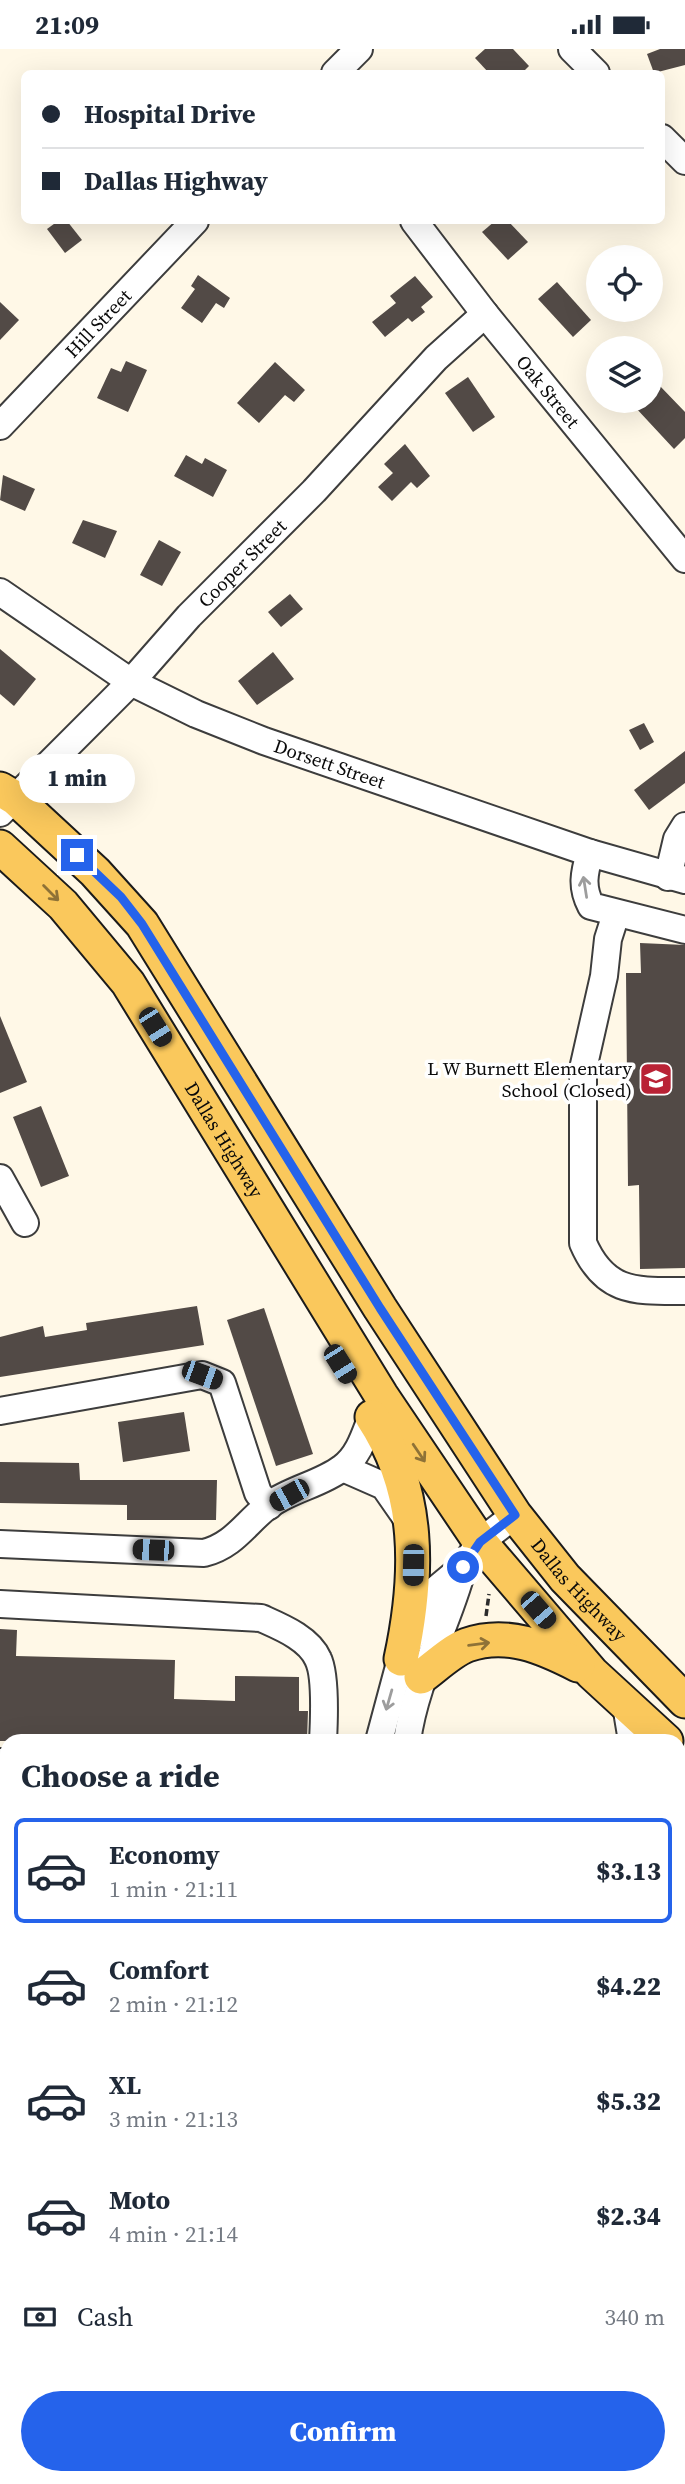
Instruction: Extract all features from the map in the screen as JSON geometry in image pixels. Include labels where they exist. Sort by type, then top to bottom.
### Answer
[{"type":"main road","name":"Dallas Highway","points":[[5,800],[104,880],[142,924],[380,1308],[515,1515],[565,1578],[685,1702]]},
{"type":"main road","name":"Dallas Highway","points":[[0,847],[63,905],[128,983],[381,1395],[471,1554],[658,1734]]},
{"type":"main road","points":[[236,1159],[273,1259],[386,1438],[406,1486],[413,1588],[411,1668],[466,1645],[511,1640],[542,1646],[592,1673]]},
{"type":"street","points":[[338,70],[359,49]]},
{"type":"street","points":[[572,49],[594,70]]},
{"type":"street","points":[[665,141],[685,161]]},
{"type":"street","name":"Hill Street","points":[[0,426],[192,224]]},
{"type":"street","name":"Oak Street","points":[[416,224],[485,314],[685,559]]},
{"type":"street","name":"Cooper Street","points":[[5,800],[131,682],[189,617],[314,491],[436,358],[485,314]]},
{"type":"street","name":"Dorsett Street","points":[[0,591],[131,682],[196,714],[264,741],[590,853],[677,878]]},
{"type":"street","points":[[677,878],[677,839],[685,826]]},
{"type":"street","points":[[590,853],[583,876],[584,893],[592,906],[685,930]]},
{"type":"street","points":[[616,914],[607,939],[604,976],[583,1069],[583,1243],[594,1267],[613,1282],[635,1291],[685,1291]]},
{"type":"street","points":[[0,1178],[25,1223]]},
{"type":"street","points":[[0,1411],[202,1375],[222,1383],[258,1493],[269,1506]]},
{"type":"street","points":[[0,1543],[204,1553],[245,1531],[269,1506],[343,1468],[358,1450],[372,1416]]},
{"type":"street","points":[[343,1468],[384,1486],[410,1523]]},
{"type":"street","points":[[382,1734],[411,1668],[433,1592],[515,1515]]},
{"type":"street","points":[[0,1604],[261,1618],[292,1632],[318,1659],[324,1707],[323,1734]]},
{"type":"street","points":[[407,1734],[411,1668]]},
{"type":"street","points":[[626,1705],[631,1734]]},
{"type":"path","points":[[486,1618],[489,1594]]},
{"type":"building","points":[[485,49],[513,49],[529,66],[525,70],[486,70],[475,58]]},
{"type":"building","points":[[660,49],[685,49],[685,65],[653,70],[647,54]]},
{"type":"building","points":[[54,224],[69,224],[82,240],[65,253],[47,229]]},
{"type":"building","points":[[491,224],[511,224],[528,242],[508,260],[482,232]]},
{"type":"building","points":[[198,275],[230,298],[224,308],[216,303],[202,323],[181,308],[195,289],[191,286]]},
{"type":"building","points":[[415,276],[433,297],[421,307],[425,312],[412,322],[408,318],[385,337],[372,322],[396,303],[390,296]]},
{"type":"building","points":[[557,282],[586,314],[586,322],[589,322],[573,337],[538,299]]},
{"type":"building","points":[[0,302],[19,320],[0,340]]},
{"type":"building","points":[[126,361],[147,370],[128,412],[97,398],[111,368],[121,372]]},
{"type":"building","points":[[275,362],[305,390],[294,402],[285,395],[259,423],[237,403]]},
{"type":"building","points":[[468,377],[495,417],[473,432],[445,393]]},
{"type":"building","points":[[663,389],[685,412],[685,438],[674,449],[641,413],[663,413]]},
{"type":"building","points":[[405,444],[430,476],[417,488],[411,482],[392,501],[378,487],[393,473],[384,464]]},
{"type":"building","points":[[186,455],[202,464],[205,458],[227,470],[213,497],[174,476]]},
{"type":"building","points":[[3,475],[35,489],[25,511],[0,500]]},
{"type":"building","points":[[83,520],[117,531],[105,558],[72,543]]},
{"type":"building","points":[[159,540],[181,552],[162,586],[140,575]]},
{"type":"building","points":[[290,594],[303,609],[281,627],[268,612]]},
{"type":"building","points":[[0,649],[36,679],[14,706],[0,694]]},
{"type":"building","points":[[273,652],[294,679],[257,705],[238,681]]},
{"type":"building","points":[[644,723],[654,742],[640,750],[629,730]]},
{"type":"building","points":[[685,751],[685,783],[649,810],[634,790]]},
{"type":"building","name":"L W Burnett Elementary School (Closed)","points":[[640,943],[685,945],[685,1268],[640,1269],[639,1185],[628,1186],[626,973],[641,973]]},
{"type":"building","points":[[0,1016],[27,1082],[0,1093]]},
{"type":"building","points":[[41,1106],[69,1176],[41,1187],[13,1117]]},
{"type":"building","points":[[197,1306],[204,1345],[0,1377],[0,1337],[43,1326],[45,1337],[87,1330],[86,1323]]},
{"type":"building","points":[[264,1308],[313,1454],[276,1466],[227,1320]]},
{"type":"building","points":[[184,1412],[190,1451],[123,1462],[118,1422]]},
{"type":"building","points":[[0,1462],[79,1463],[80,1480],[217,1480],[216,1520],[127,1520],[127,1505],[0,1503]]},
{"type":"building","points":[[0,1629],[17,1630],[16,1656],[175,1660],[174,1699],[235,1701],[235,1676],[299,1677],[299,1711],[308,1711],[307,1734],[0,1734]]},
{"type":"place","name":"L W Burnett Elementary School (Closed)","points":[[656,1079]]},
{"type":"route","points":[[77,855],[121,897],[142,924],[380,1308],[515,1515],[480,1542],[463,1567]]}]
